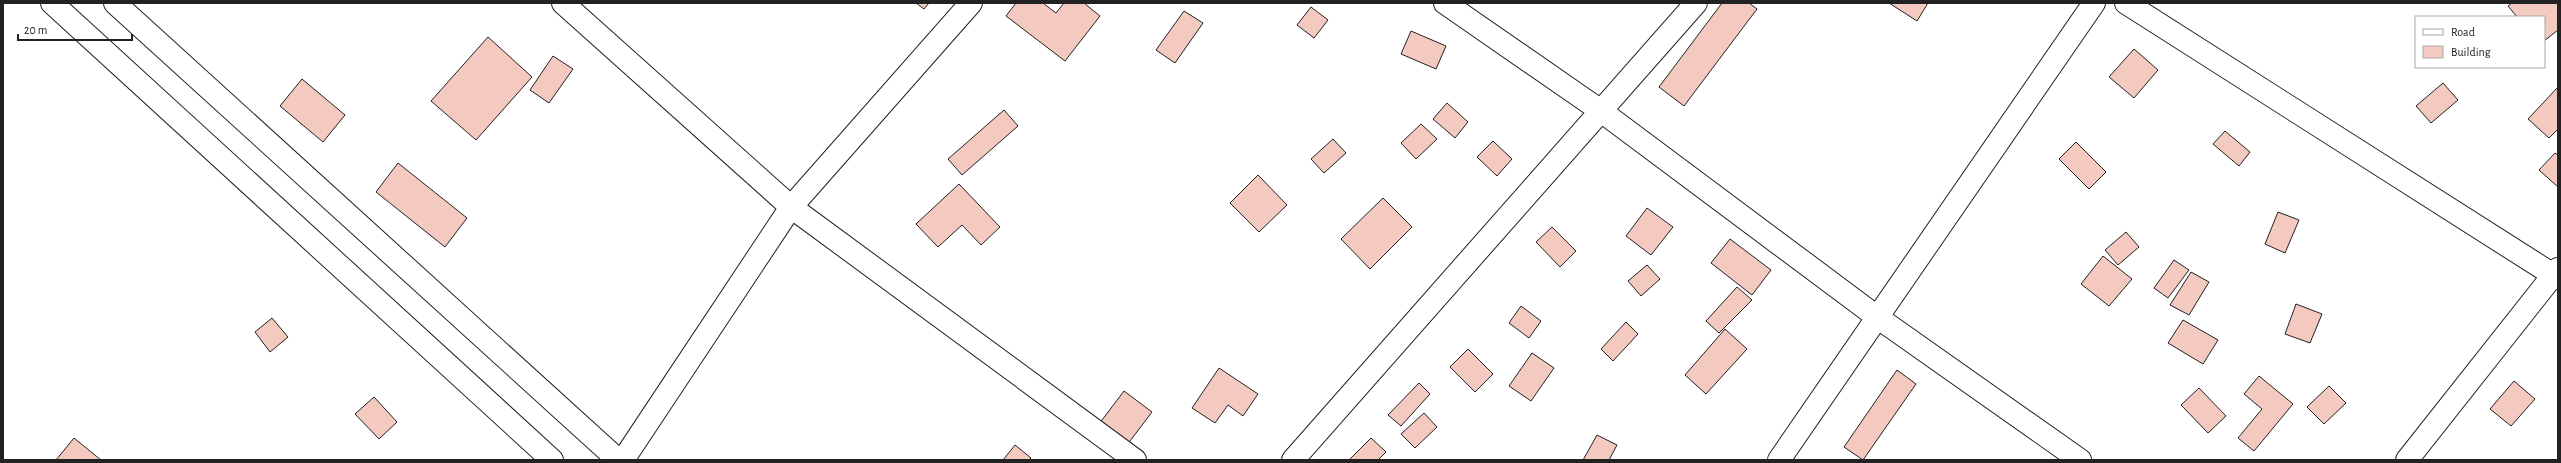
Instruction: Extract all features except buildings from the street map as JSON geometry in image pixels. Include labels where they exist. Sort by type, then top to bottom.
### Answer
[{"type":"street","points":[[52,3],[552,460]]},
{"type":"street","points":[[115,3],[618,460]]},
{"type":"street","points":[[563,3],[791,207],[1135,460]]},
{"type":"street","points":[[623,460],[791,207],[971,3]]},
{"type":"street","points":[[1445,3],[1601,111],[1877,318],[2080,460]]},
{"type":"street","points":[[1293,460],[1696,3]]},
{"type":"street","points":[[1779,460],[2094,3]]},
{"type":"street","points":[[2126,3],[2556,274],[2407,460]]}]
